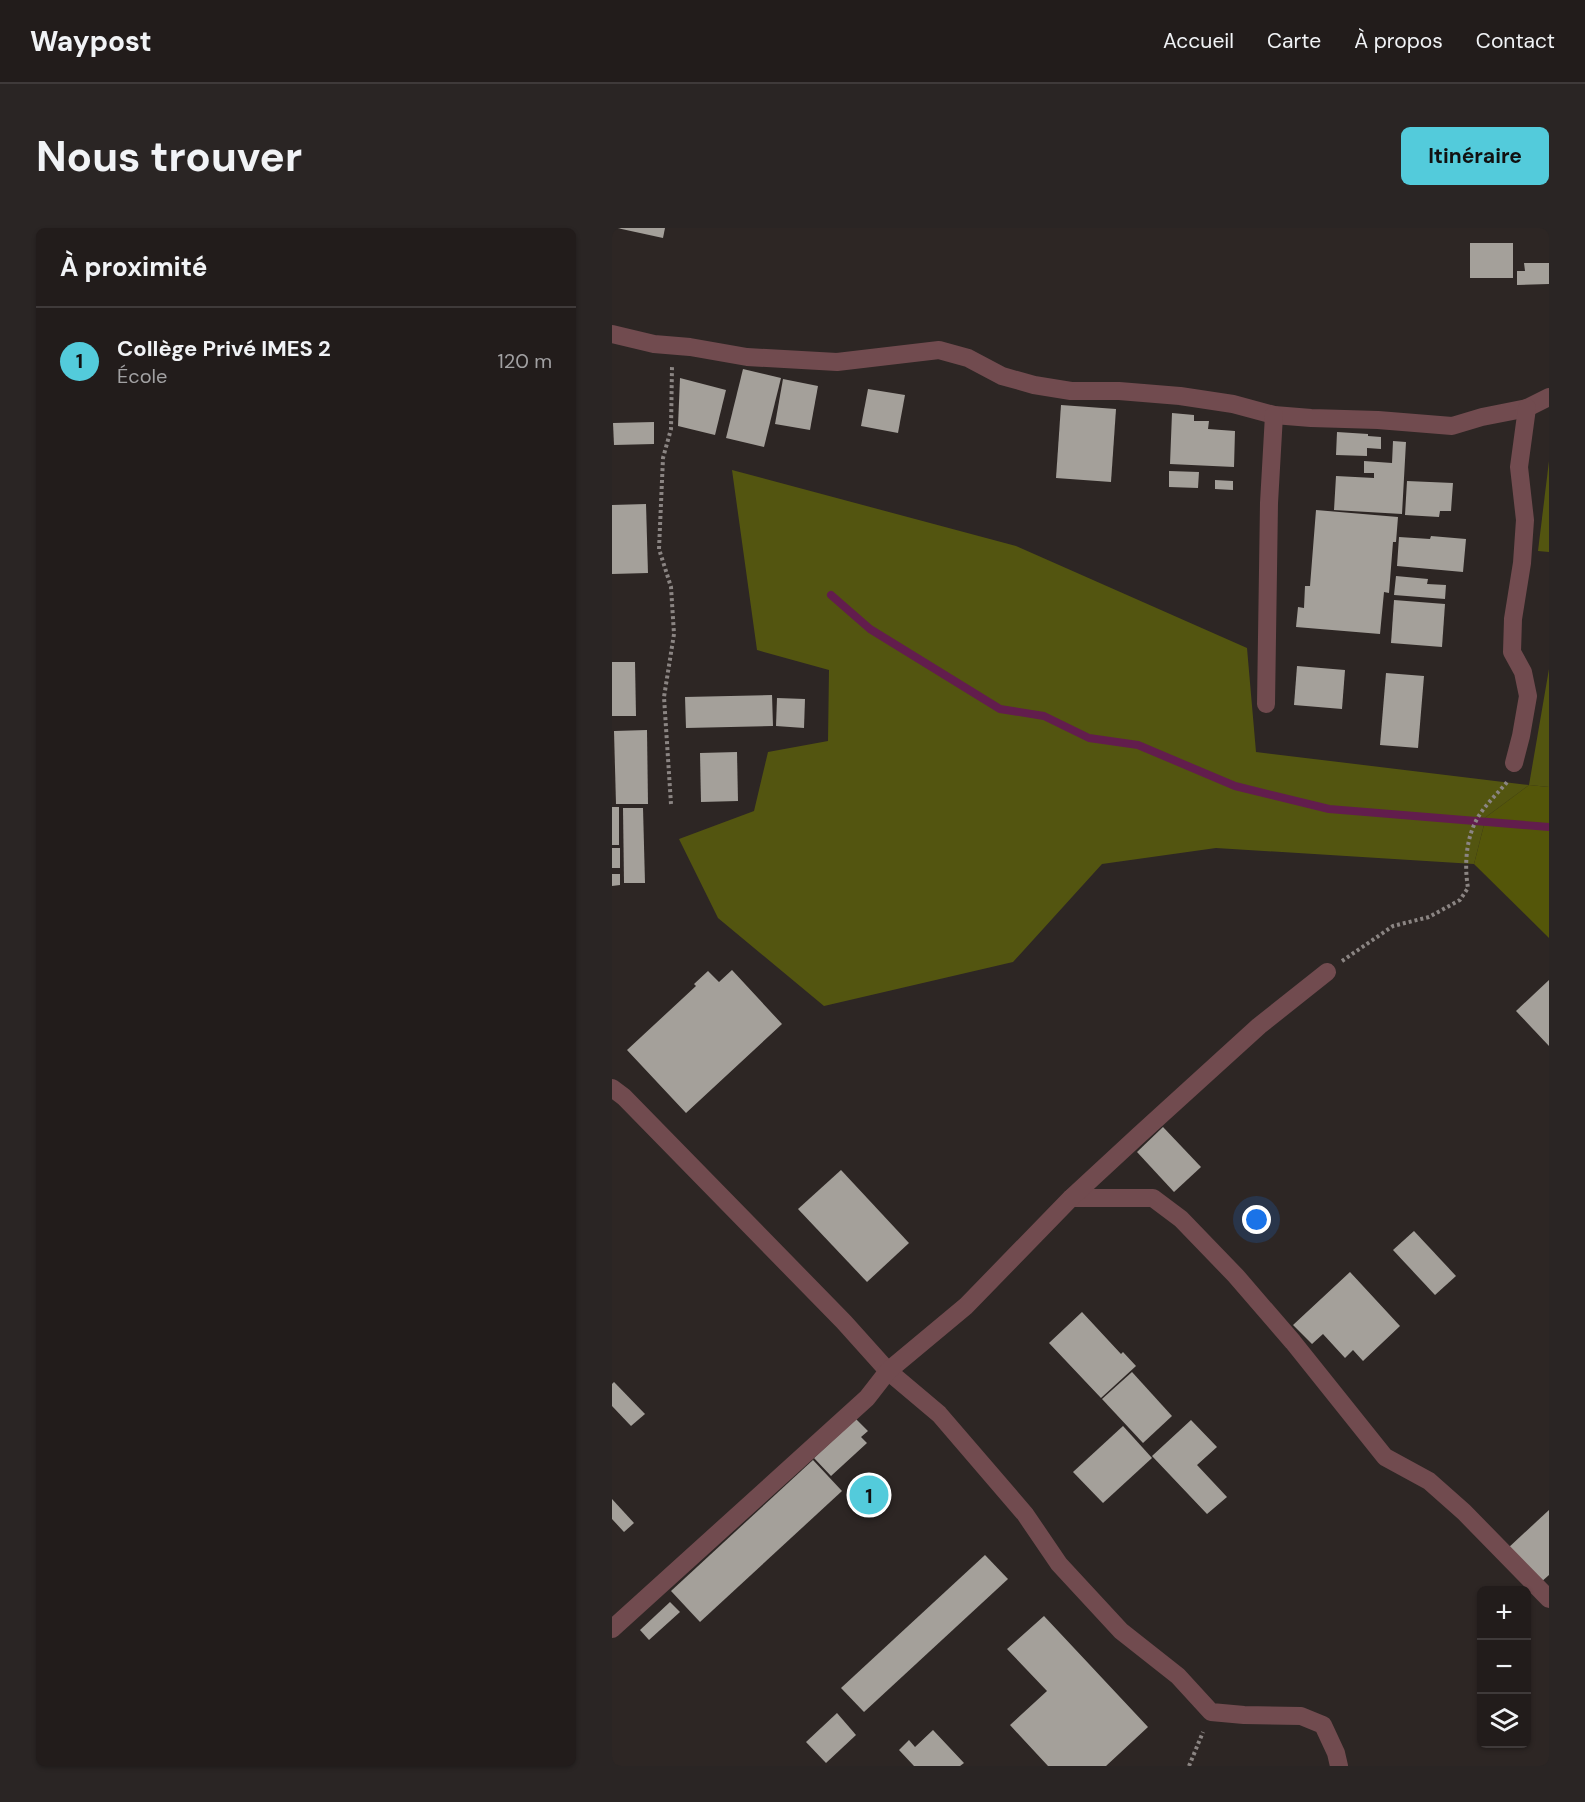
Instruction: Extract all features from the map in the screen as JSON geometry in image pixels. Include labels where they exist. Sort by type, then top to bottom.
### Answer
[{"type":"street","points":[[612,334],[654,345],[690,347],[747,357],[837,362],[939,350],[968,358],[1002,376],[1034,386],[1071,392],[1119,391],[1180,396],[1233,404],[1274,415],[1452,426],[1527,408],[1549,397]]},
{"type":"street","points":[[1514,763],[1528,696],[1523,672],[1512,651],[1513,619],[1522,563],[1525,520],[1519,467],[1527,408]]},
{"type":"street","points":[[1266,704],[1269,503],[1274,415]]},
{"type":"street","points":[[612,1629],[867,1398],[888,1371],[966,1306],[1071,1198],[1259,1026],[1327,972]]},
{"type":"street","points":[[612,1088],[624,1097],[844,1322],[888,1371],[939,1414],[1026,1514],[1059,1564],[1121,1631],[1178,1676],[1211,1712],[1301,1716],[1323,1725],[1336,1753],[1339,1766]]},
{"type":"street","points":[[1071,1198],[1153,1198],[1181,1219],[1265,1309],[1385,1457],[1429,1481],[1464,1512],[1549,1599]]},
{"type":"path","points":[[672,804],[664,697],[674,634],[671,587],[659,549],[663,458],[672,429],[673,346]]},
{"type":"path","points":[[1327,972],[1393,926],[1429,917],[1460,900],[1468,888],[1465,868],[1470,841],[1479,815],[1512,777],[1514,763]]},
{"type":"path","points":[[1189,1766],[1211,1712]]},
{"type":"shaded area","points":[[1549,461],[1549,552],[1538,551]]},
{"type":"shaded area","points":[[732,470],[1016,546],[1247,648],[1256,752],[1529,785],[1486,817],[1474,864],[1216,848],[1102,864],[1013,962],[824,1006],[718,918],[679,839],[754,811],[768,752],[828,741],[829,670],[757,650]]},
{"type":"shaded area","points":[[1549,669],[1549,787],[1529,785]]},
{"type":"shaded area","points":[[1529,785],[1549,787],[1549,938],[1474,864],[1486,817]]},
{"type":"building","points":[[617,228],[665,228],[663,238]]},
{"type":"building","points":[[1470,243],[1513,243],[1513,278],[1470,278]]},
{"type":"building","points":[[1524,263],[1549,263],[1549,284],[1517,285],[1517,271],[1525,271]]},
{"type":"building","points":[[743,369],[781,378],[764,447],[726,438]]},
{"type":"building","points":[[680,378],[726,390],[715,435],[678,426]]},
{"type":"building","points":[[783,379],[818,386],[810,430],[775,424]]},
{"type":"building","points":[[868,389],[905,395],[898,433],[861,426]]},
{"type":"building","points":[[1061,405],[1116,409],[1111,482],[1056,478]]},
{"type":"building","points":[[1172,413],[1194,415],[1194,421],[1209,421],[1208,429],[1235,431],[1234,467],[1170,464]]},
{"type":"building","points":[[654,422],[654,444],[614,445],[613,423]]},
{"type":"building","points":[[1337,432],[1381,437],[1381,449],[1367,448],[1367,456],[1336,455]]},
{"type":"building","points":[[1393,441],[1406,442],[1402,514],[1334,510],[1336,476],[1374,478],[1374,473],[1364,473],[1364,461],[1392,463]]},
{"type":"building","points":[[1169,471],[1199,472],[1198,488],[1169,487]]},
{"type":"building","points":[[1215,480],[1233,481],[1233,490],[1215,489]]},
{"type":"building","points":[[1407,481],[1453,483],[1451,511],[1440,511],[1439,517],[1405,515]]},
{"type":"building","points":[[646,504],[648,573],[612,574],[612,505]]},
{"type":"building","points":[[1316,510],[1398,517],[1396,542],[1393,542],[1389,593],[1384,592],[1380,634],[1296,627],[1298,607],[1304,608],[1305,586],[1310,586]]},
{"type":"building","points":[[1431,536],[1466,539],[1463,572],[1397,566],[1399,537],[1430,539]]},
{"type":"building","points":[[1396,576],[1428,579],[1427,584],[1446,585],[1445,599],[1394,595]]},
{"type":"building","points":[[1394,600],[1445,604],[1442,647],[1391,643]]},
{"type":"building","points":[[612,662],[635,662],[636,716],[612,716]]},
{"type":"building","points":[[1297,666],[1345,670],[1342,709],[1294,705]]},
{"type":"building","points":[[1386,673],[1424,676],[1418,748],[1380,745]]},
{"type":"building","points":[[772,695],[773,726],[686,728],[685,697]]},
{"type":"building","points":[[777,698],[805,699],[804,728],[776,726]]},
{"type":"building","points":[[647,730],[648,804],[616,804],[614,731]]},
{"type":"building","points":[[737,752],[738,801],[701,802],[700,753]]},
{"type":"building","points":[[612,807],[619,807],[619,845],[612,845]]},
{"type":"building","points":[[623,808],[643,808],[645,883],[624,883]]},
{"type":"building","points":[[612,848],[620,848],[620,868],[612,868]]},
{"type":"building","points":[[612,874],[620,874],[620,885],[612,886]]},
{"type":"building","points":[[732,970],[782,1024],[686,1113],[627,1050],[696,986],[694,984],[708,971],[719,982]]},
{"type":"building","points":[[1549,980],[1549,1046],[1516,1011]]},
{"type":"building","points":[[1163,1127],[1201,1167],[1174,1192],[1137,1152]]},
{"type":"building","points":[[841,1170],[909,1243],[867,1282],[798,1209]]},
{"type":"building","points":[[1414,1231],[1456,1276],[1435,1295],[1393,1250]]},
{"type":"building","points":[[1350,1272],[1400,1326],[1363,1361],[1353,1350],[1345,1358],[1323,1334],[1312,1344],[1293,1325]]},
{"type":"building","points":[[1082,1312],[1121,1354],[1123,1352],[1136,1366],[1101,1398],[1049,1343]]},
{"type":"building","points":[[1132,1372],[1172,1416],[1143,1443],[1102,1399]]},
{"type":"building","points":[[614,1382],[645,1414],[631,1426],[612,1406],[612,1384]]},
{"type":"building","points":[[856,1419],[868,1431],[861,1437],[867,1443],[831,1476],[814,1458]]},
{"type":"building","points":[[1191,1420],[1217,1447],[1197,1465],[1227,1497],[1207,1514],[1152,1456]]},
{"type":"building","points":[[1123,1426],[1152,1458],[1103,1503],[1073,1472]]},
{"type":"building","points":[[813,1460],[842,1491],[700,1622],[671,1591]]},
{"type":"building","points":[[612,1499],[634,1523],[624,1532],[612,1519]]},
{"type":"building","points":[[1549,1510],[1549,1575],[1540,1583],[1507,1549]]},
{"type":"building","points":[[985,1555],[1008,1579],[864,1712],[841,1688]]},
{"type":"building","points":[[670,1602],[680,1612],[649,1640],[640,1630]]},
{"type":"building","points":[[1044,1616],[1148,1727],[1106,1766],[1048,1766],[1010,1725],[1047,1691],[1007,1649]]},
{"type":"building","points":[[837,1713],[856,1735],[826,1763],[806,1742]]},
{"type":"building","points":[[933,1730],[964,1763],[960,1766],[914,1766],[899,1750],[909,1740],[915,1747]]},
{"type":"waterway","points":[[831,595],[870,629],[1000,709],[1044,716],[1089,738],[1138,745],[1235,786],[1329,809],[1549,827]]},
{"type":"place","name":"Collège Privé IMES 2","points":[[869,1495]]}]
